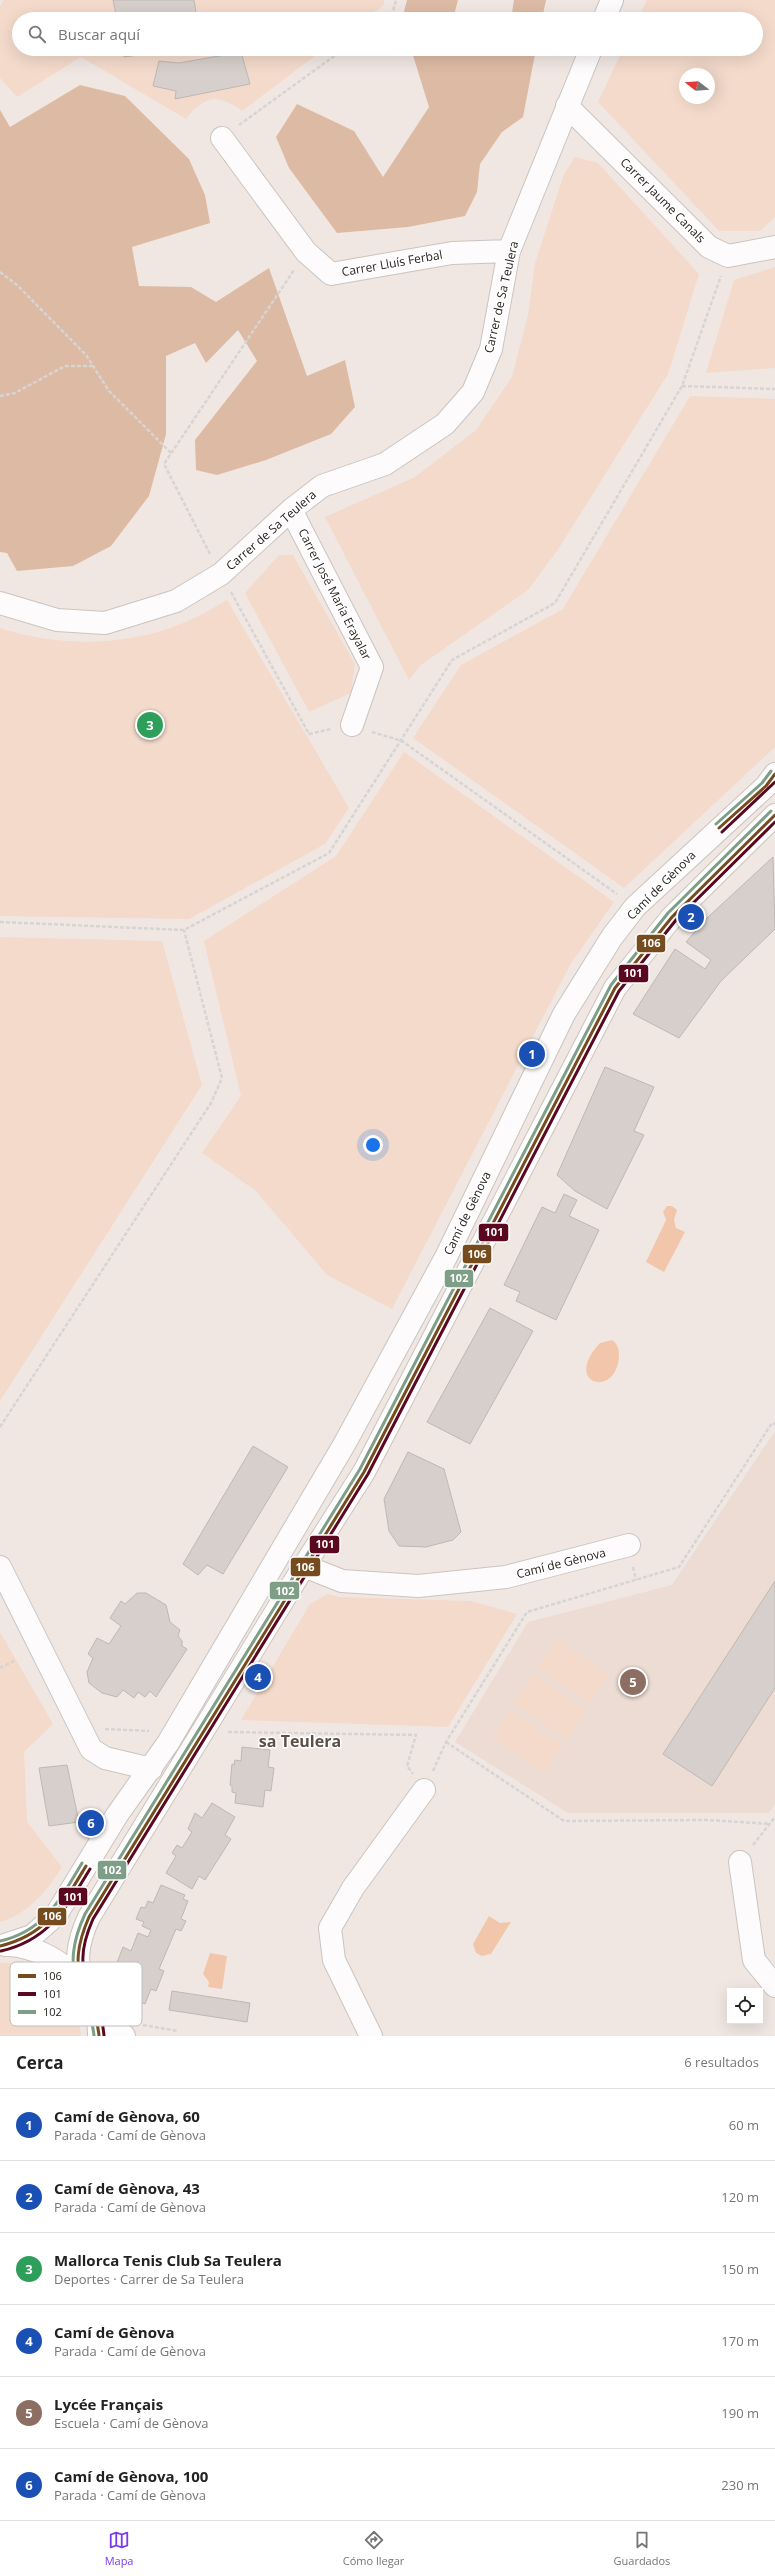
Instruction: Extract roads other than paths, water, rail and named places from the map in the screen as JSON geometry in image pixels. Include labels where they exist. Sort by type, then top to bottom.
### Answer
[{"type":"street","points":[[607,12],[612,0]]},
{"type":"street","name":"Carrer de Sa Teulera","points":[[0,603],[57,620],[105,623],[176,601],[221,574],[291,510],[322,486],[385,464],[445,424],[468,397],[491,349],[509,251],[588,56]]},
{"type":"street","name":"Carrer Jaume Canals","points":[[567,106],[710,247],[728,256],[775,247]]},
{"type":"street","name":"Carrer Lluís Ferbal","points":[[222,138],[306,252],[331,274],[452,253],[509,251]]},
{"type":"street","name":"Carrer José María Erayalar","points":[[291,510],[372,667],[352,725]]},
{"type":"street","name":"Camí de Gènova","points":[[2,1945],[32,1936],[49,1923],[64,1903],[118,1815],[168,1743],[349,1436],[446,1257],[564,1014],[612,937],[635,907],[766,786],[775,774]]},
{"type":"street","points":[[77,1962],[77,1956],[83,1931],[89,1917],[304,1566],[364,1472],[615,988],[672,917],[775,815]]},
{"type":"street","name":"Camí de Gènova","points":[[304,1566],[342,1581],[418,1586],[506,1577],[629,1545]]},
{"type":"street","points":[[0,1567],[91,1749],[105,1758],[151,1769]]},
{"type":"street","points":[[371,2036],[334,1960],[330,1928],[353,1888],[424,1790]]},
{"type":"street","points":[[740,1862],[754,1960],[775,1986]]},
{"type":"street","points":[[2,1945],[21,1946],[51,1956],[58,1962]]},
{"type":"street","points":[[96,2026],[99,2036]]},
{"type":"street","points":[[117,2026],[131,2030]]},
{"type":"place","name":"Mallorca Tenis Club Sa Teulera","points":[[150,725]]},
{"type":"place","name":"Camí de Gènova, 43","points":[[691,917]]},
{"type":"place","name":"Camí de Gènova, 60","points":[[532,1054]]},
{"type":"place","name":"Camí de Gènova","points":[[258,1677]]},
{"type":"place","name":"Lycée Français","points":[[633,1682]]},
{"type":"place","name":"Camí de Gènova, 100","points":[[91,1823]]},
{"type":"district","name":"sa Teulera","points":[[300,1741]]}]
